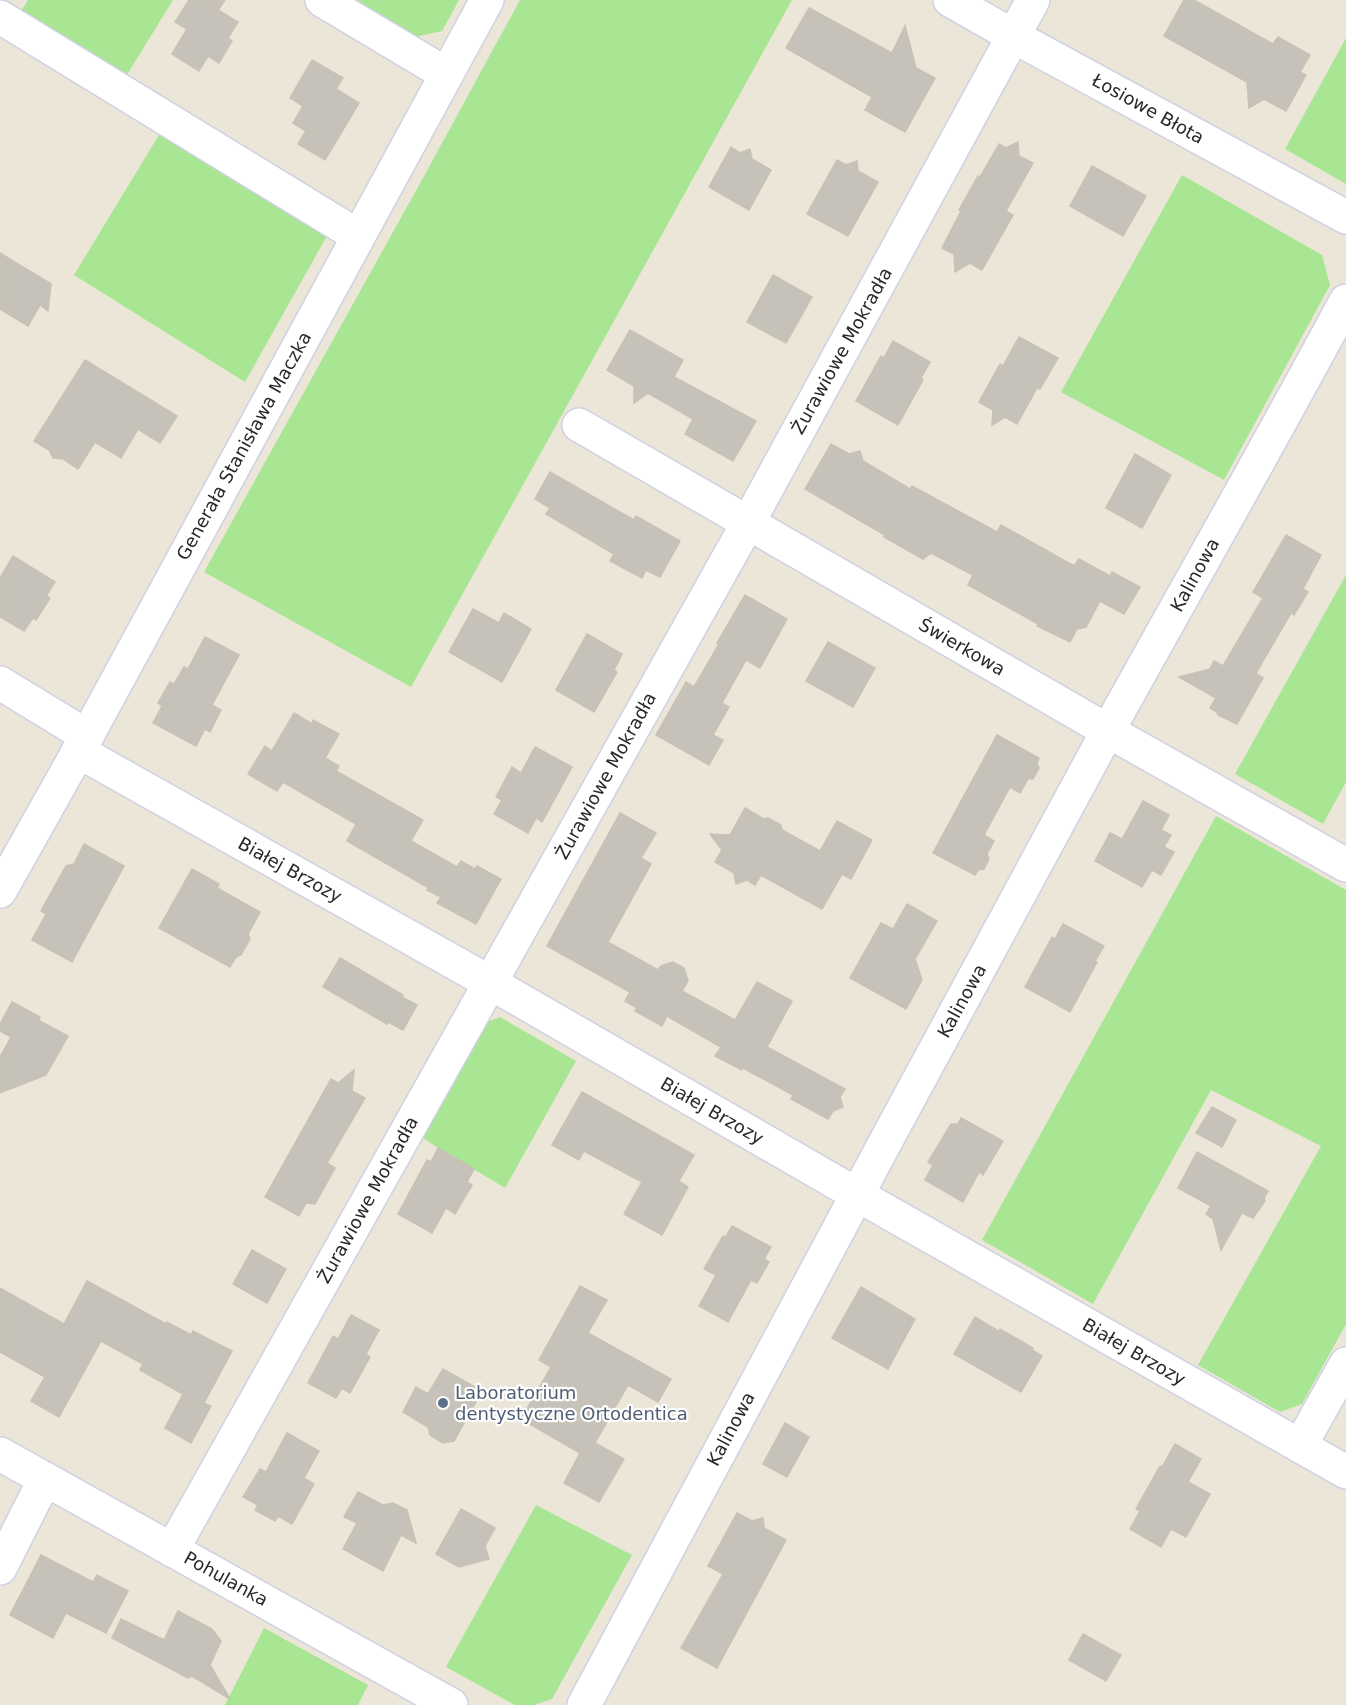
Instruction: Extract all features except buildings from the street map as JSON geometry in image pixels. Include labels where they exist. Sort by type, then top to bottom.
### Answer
[{"type":"street","points":[[322,0],[446,74]]},
{"type":"street","name":"Generała Stanisława Maczka","points":[[0,891],[83,743],[487,0]]},
{"type":"street","name":"Łosiowe Błota","points":[[950,0],[1346,217]]},
{"type":"street","name":"Żurawiowe Mokradła","points":[[172,1550],[748,523],[1033,0]]},
{"type":"street","points":[[0,17],[358,236]]},
{"type":"street","name":"Kalinowa","points":[[584,1705],[856,1194],[1108,731],[1280,424],[1346,301]]},
{"type":"street","name":"Świerkowa","points":[[579,425],[1108,731],[1346,865]]},
{"type":"street","name":"Białej Brzozy","points":[[0,683],[83,743],[489,982],[856,1194],[1346,1472]]},
{"type":"street","points":[[1300,1446],[1346,1364]]},
{"type":"street","name":"Pohulanka","points":[[0,1454],[452,1705]]},
{"type":"street","points":[[0,1568],[45,1479]]},
{"type":"green space","points":[[28,0],[173,0],[125,78],[20,13]]},
{"type":"green space","points":[[356,0],[459,0],[442,31],[415,37]]},
{"type":"green space","points":[[520,0],[792,0],[411,687],[204,572]]},
{"type":"green space","points":[[1346,38],[1346,184],[1285,149]]},
{"type":"green space","points":[[162,130],[328,234],[245,382],[74,275]]},
{"type":"green space","points":[[1182,175],[1322,255],[1330,285],[1224,480],[1061,392]]},
{"type":"green space","points":[[1346,575],[1346,782],[1323,824],[1235,774]]},
{"type":"green space","points":[[1216,816],[1346,890],[1346,1324],[1302,1404],[1280,1412],[1198,1365],[1321,1146],[1211,1090],[1093,1304],[982,1240]]},
{"type":"green space","points":[[500,1017],[576,1061],[505,1188],[420,1136],[482,1024]]},
{"type":"green space","points":[[536,1505],[632,1555],[552,1699],[534,1705],[515,1705],[446,1667]]},
{"type":"green space","points":[[264,1628],[368,1685],[358,1705],[225,1705]]},
{"type":"place","name":"Laboratorium dentystyczne Ortodentica","points":[[443,1403]]}]
